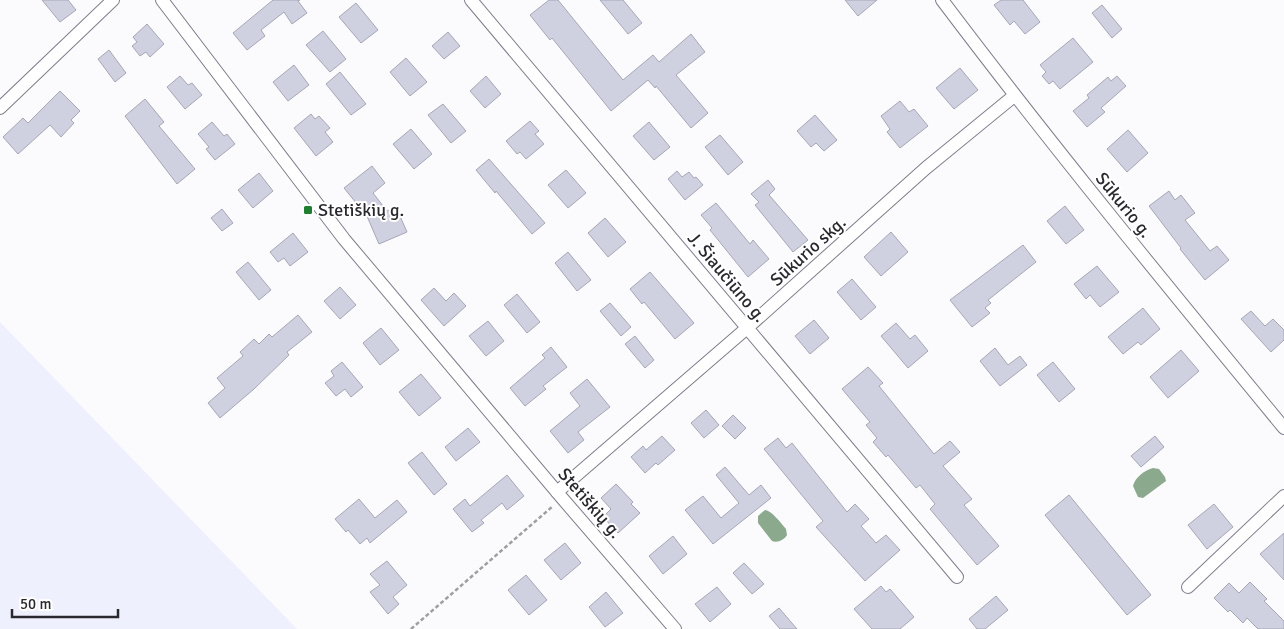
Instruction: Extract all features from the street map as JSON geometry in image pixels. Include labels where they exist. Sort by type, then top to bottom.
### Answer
[{"type":"street","points":[[0,108],[113,0]]},
{"type":"street","name":"Stetiškių g.","points":[[162,0],[344,239],[675,629]]},
{"type":"street","name":"J. Šiaučiūno g.","points":[[471,0],[957,577]]},
{"type":"street","name":"Sūkurio g.","points":[[942,0],[1014,96],[1284,428]]},
{"type":"street","name":"Sūkurio skg.","points":[[560,495],[926,168],[1014,96]]},
{"type":"street","points":[[1188,587],[1284,496]]},
{"type":"path","points":[[411,629],[560,495]]},
{"type":"shaded area","points":[[0,322],[297,629],[0,629]]},
{"type":"shaded area","points":[[1153,468],[1159,469],[1166,481],[1143,498],[1138,497],[1133,486],[1134,483],[1141,474]]},
{"type":"shaded area","points":[[765,510],[773,515],[786,529],[787,535],[783,540],[772,541],[758,523],[758,516]]},
{"type":"building","points":[[42,0],[68,0],[76,10],[60,22]]},
{"type":"building","points":[[273,0],[300,0],[298,1],[307,13],[292,24],[284,12],[261,30],[265,36],[247,50],[233,33]]},
{"type":"building","points":[[549,0],[558,0],[623,80],[653,55],[659,62],[691,34],[705,52],[676,75],[708,113],[691,128],[656,86],[655,88],[648,80],[611,111],[552,38],[550,40],[530,15]]},
{"type":"building","points":[[600,0],[623,0],[642,23],[628,34]]},
{"type":"building","points":[[845,0],[877,0],[858,16]]},
{"type":"building","points":[[1001,0],[1023,0],[1040,22],[1025,34],[1014,21],[1010,25],[994,5]]},
{"type":"building","points":[[356,3],[378,30],[361,43],[339,17]]},
{"type":"building","points":[[1102,5],[1122,29],[1112,38],[1092,13]]},
{"type":"building","points":[[147,24],[164,44],[150,57],[146,52],[140,56],[132,46],[137,42],[133,37]]},
{"type":"building","points":[[323,31],[346,59],[330,72],[306,45]]},
{"type":"building","points":[[448,32],[460,46],[444,59],[432,46]]},
{"type":"building","points":[[1073,38],[1093,62],[1060,89],[1053,81],[1049,84],[1042,76],[1046,72],[1040,65]]},
{"type":"building","points":[[109,50],[126,73],[115,82],[98,59]]},
{"type":"building","points":[[406,58],[427,82],[410,96],[390,72]]},
{"type":"building","points":[[294,65],[309,85],[288,101],[273,82]]},
{"type":"building","points":[[960,68],[978,90],[954,109],[936,88]]},
{"type":"building","points":[[340,72],[366,104],[351,115],[326,84]]},
{"type":"building","points":[[180,76],[188,85],[192,83],[202,95],[185,109],[167,87]]},
{"type":"building","points":[[486,76],[501,94],[485,108],[470,91]]},
{"type":"building","points":[[1117,76],[1126,86],[1101,108],[1105,112],[1087,127],[1073,111],[1089,98],[1087,95],[1108,77],[1111,81]]},
{"type":"building","points":[[60,91],[80,111],[71,120],[74,123],[61,137],[50,125],[18,154],[3,137],[23,118],[28,123]]},
{"type":"building","points":[[145,99],[164,122],[159,126],[195,169],[177,184],[125,116]]},
{"type":"building","points":[[900,101],[909,112],[914,109],[928,126],[900,148],[887,132],[890,129],[881,116]]},
{"type":"building","points":[[443,104],[466,131],[451,143],[428,115]]},
{"type":"building","points":[[311,114],[315,119],[319,116],[330,128],[325,132],[333,142],[316,156],[294,128]]},
{"type":"building","points":[[815,115],[837,140],[824,151],[816,143],[811,147],[797,131]]},
{"type":"building","points":[[530,121],[539,131],[535,134],[544,144],[526,159],[520,152],[517,154],[506,141]]},
{"type":"building","points":[[212,122],[224,136],[227,134],[235,144],[215,160],[206,149],[209,147],[198,134]]},
{"type":"building","points":[[649,122],[670,147],[654,160],[633,136]]},
{"type":"building","points":[[411,129],[432,154],[414,169],[393,144]]},
{"type":"building","points":[[1128,130],[1148,153],[1127,172],[1107,149]]},
{"type":"building","points":[[720,135],[743,162],[728,175],[705,147]]},
{"type":"building","points":[[489,159],[545,223],[532,234],[476,170]]},
{"type":"building","points":[[372,166],[385,183],[373,193],[387,211],[396,207],[407,232],[379,244],[363,207],[361,209],[344,188]]},
{"type":"building","points":[[566,170],[586,193],[568,208],[548,185]]},
{"type":"building","points":[[677,171],[682,177],[689,172],[703,185],[685,200],[668,179]]},
{"type":"building","points":[[259,173],[273,191],[253,208],[238,190]]},
{"type":"building","points":[[768,180],[775,189],[769,195],[808,240],[793,252],[755,205],[759,202],[751,194]]},
{"type":"building","points":[[1169,191],[1175,200],[1181,195],[1195,213],[1185,220],[1210,251],[1217,246],[1229,260],[1205,280],[1149,206]]},
{"type":"building","points":[[716,203],[750,244],[753,240],[769,259],[748,277],[710,230],[712,228],[701,215]]},
{"type":"building","points":[[1065,206],[1084,230],[1066,244],[1047,221]]},
{"type":"building","points":[[222,209],[233,223],[222,231],[211,218]]},
{"type":"building","points":[[605,218],[626,242],[608,257],[588,233]]},
{"type":"building","points":[[891,232],[908,252],[881,276],[864,257]]},
{"type":"building","points":[[293,233],[308,252],[290,266],[284,258],[278,262],[270,252]]},
{"type":"building","points":[[1023,245],[1036,262],[988,300],[991,303],[985,308],[990,313],[972,327],[950,300]]},
{"type":"building","points":[[568,252],[591,280],[577,291],[555,263]]},
{"type":"building","points":[[248,262],[271,290],[259,300],[236,272]]},
{"type":"building","points":[[1097,266],[1119,292],[1100,307],[1090,295],[1086,299],[1074,284]]},
{"type":"building","points":[[650,272],[694,323],[675,339],[644,302],[642,304],[630,289]]},
{"type":"building","points":[[852,279],[876,307],[861,320],[837,292]]},
{"type":"building","points":[[340,287],[356,305],[340,319],[324,301]]},
{"type":"building","points":[[434,288],[446,301],[454,293],[466,306],[444,326],[421,300]]},
{"type":"building","points":[[517,294],[540,322],[527,333],[504,305]]},
{"type":"building","points":[[610,303],[631,327],[621,336],[600,311]]},
{"type":"building","points":[[1143,308],[1160,329],[1141,345],[1138,342],[1123,354],[1108,337]]},
{"type":"building","points":[[1251,311],[1265,326],[1273,319],[1284,330],[1284,340],[1271,352],[1241,319]]},
{"type":"building","points":[[298,315],[312,332],[287,352],[289,355],[254,389],[220,418],[208,403],[225,388],[217,378],[243,356],[240,352],[254,339],[259,344],[269,334],[272,337]]},
{"type":"building","points":[[814,320],[829,338],[810,354],[795,336]]},
{"type":"building","points":[[488,321],[504,341],[486,356],[469,336]]},
{"type":"building","points":[[896,323],[910,339],[915,335],[928,351],[908,368],[881,336]]},
{"type":"building","points":[[381,328],[399,350],[380,365],[363,343]]},
{"type":"building","points":[[635,336],[654,360],[645,368],[625,344]]},
{"type":"building","points":[[551,347],[567,367],[543,386],[546,389],[525,406],[510,388],[545,358],[542,355]]},
{"type":"building","points":[[995,348],[1008,365],[1020,356],[1027,365],[1000,386],[980,361]]},
{"type":"building","points":[[1181,350],[1199,371],[1168,398],[1150,377]]},
{"type":"building","points":[[342,362],[363,387],[351,397],[345,389],[336,396],[325,383],[334,376],[331,371]]},
{"type":"building","points":[[1053,362],[1075,389],[1059,402],[1037,375]]},
{"type":"building","points":[[868,367],[883,383],[879,386],[934,454],[950,441],[960,452],[943,466],[972,499],[964,505],[999,546],[977,565],[930,509],[935,504],[920,485],[916,488],[888,455],[886,457],[873,442],[877,438],[866,425],[870,422],[842,389]]},
{"type":"building","points":[[421,374],[441,398],[419,416],[399,392]]},
{"type":"building","points":[[587,379],[610,407],[578,432],[584,440],[568,453],[550,431],[580,406],[570,393]]},
{"type":"building","points":[[706,410],[719,425],[704,438],[691,423]]},
{"type":"building","points":[[733,415],[746,428],[735,439],[722,426]]},
{"type":"building","points":[[468,428],[480,442],[456,461],[445,447]]},
{"type":"building","points":[[662,436],[675,450],[658,465],[656,463],[645,473],[631,457],[643,446],[646,450]]},
{"type":"building","points":[[1155,436],[1164,447],[1141,467],[1131,456]]},
{"type":"building","points":[[778,438],[786,448],[792,443],[847,512],[855,504],[869,519],[861,526],[876,543],[886,535],[900,550],[865,581],[816,527],[823,521],[764,449]]},
{"type":"building","points":[[422,452],[447,484],[434,495],[408,463]]},
{"type":"building","points":[[725,467],[749,495],[761,485],[771,498],[713,544],[685,510],[703,496],[721,518],[739,503],[716,475]]},
{"type":"building","points":[[507,475],[524,496],[507,510],[502,503],[481,520],[484,523],[472,532],[453,509],[465,499],[470,506]]},
{"type":"building","points":[[616,484],[633,502],[631,504],[640,513],[618,533],[603,517],[611,509],[601,498]]},
{"type":"building","points":[[1069,495],[1151,595],[1127,615],[1045,515]]},
{"type":"building","points":[[359,499],[375,518],[397,500],[407,512],[370,543],[367,538],[360,544],[335,519]]},
{"type":"building","points":[[1214,504],[1233,527],[1207,549],[1188,525]]},
{"type":"building","points":[[1284,533],[1284,580],[1260,554]]},
{"type":"building","points":[[673,536],[687,554],[663,574],[649,556]]},
{"type":"building","points":[[565,543],[581,563],[561,580],[544,560]]},
{"type":"building","points":[[387,561],[407,585],[393,597],[399,604],[388,614],[370,592],[380,585],[370,574]]},
{"type":"building","points":[[744,563],[764,584],[752,594],[733,573]]},
{"type":"building","points":[[526,575],[547,600],[529,615],[508,590]]},
{"type":"building","points":[[1250,582],[1267,599],[1264,601],[1284,621],[1284,629],[1258,629],[1247,618],[1243,623],[1214,598],[1229,583],[1239,593]]},
{"type":"building","points":[[881,586],[886,592],[890,589],[914,617],[900,629],[872,629],[854,609]]},
{"type":"building","points":[[717,587],[731,604],[710,622],[695,604]]},
{"type":"building","points":[[606,592],[623,613],[605,627],[589,607]]},
{"type":"building","points":[[996,596],[1008,610],[985,629],[977,629],[969,619]]},
{"type":"building","points":[[779,608],[797,629],[780,629],[769,616]]},
{"type":"place","name":"Stetiškių g.","points":[[308,210]]}]
